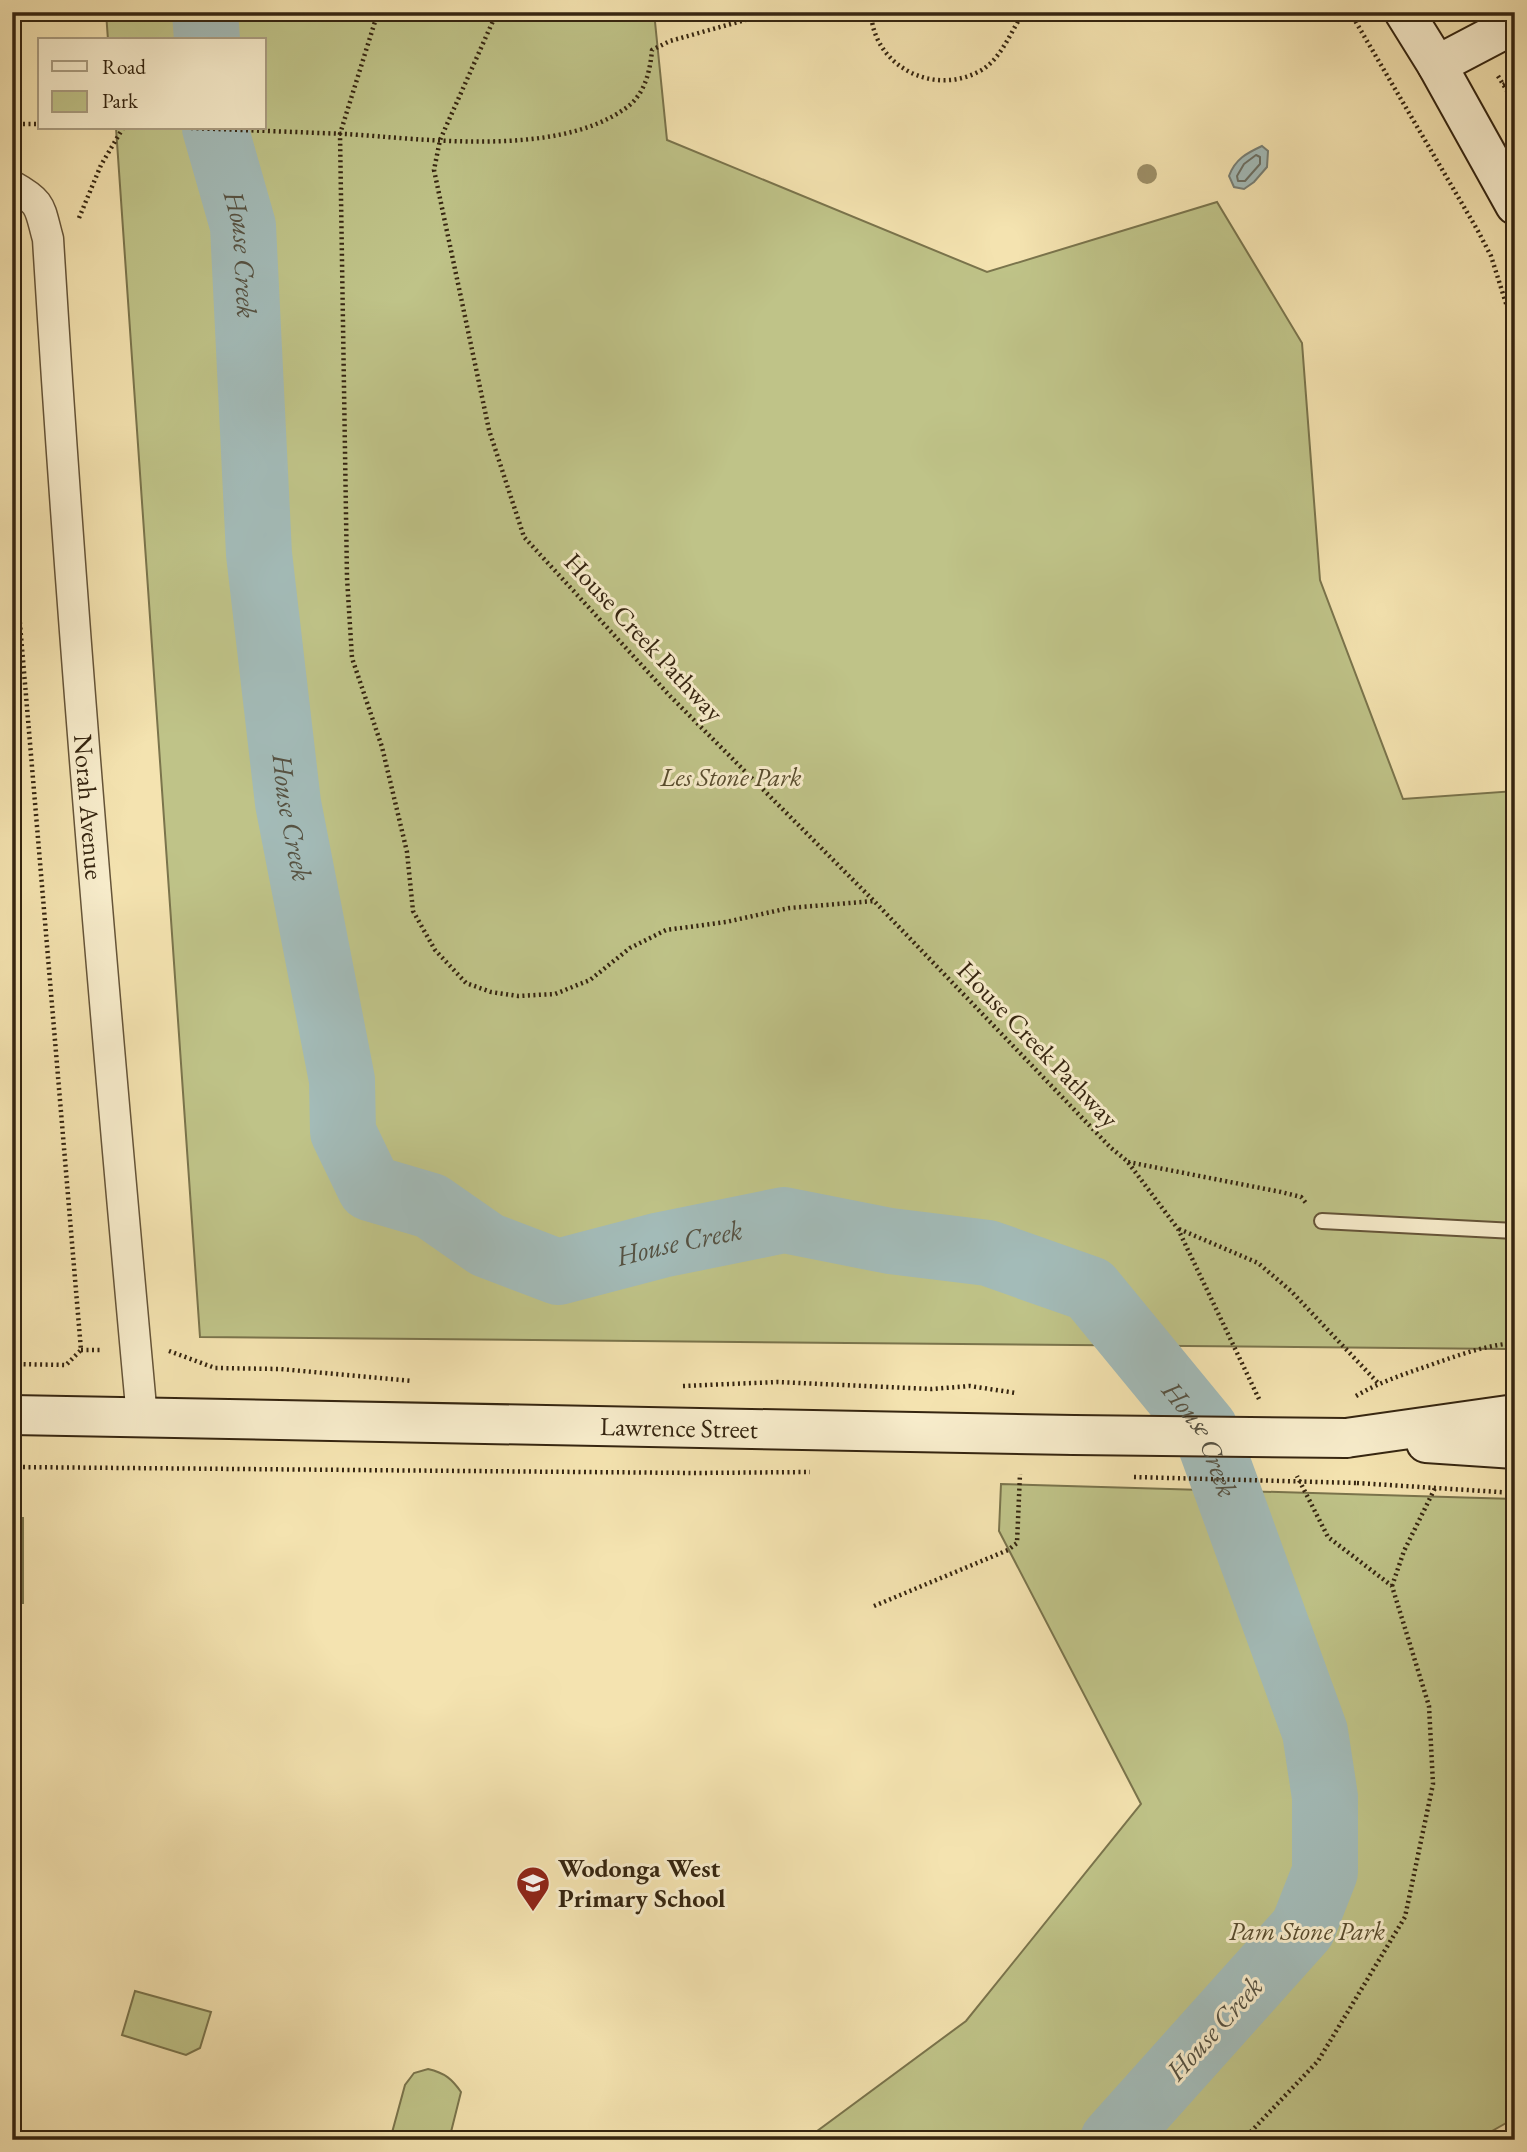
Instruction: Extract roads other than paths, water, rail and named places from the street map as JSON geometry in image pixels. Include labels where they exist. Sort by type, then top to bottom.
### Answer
[{"type":"main road","points":[[1404,12],[1437,65],[1515,205]]},
{"type":"main road","points":[[1437,65],[1515,24]]},
{"type":"main road","name":"Lawrence Street","points":[[12,1415],[1074,1435],[1346,1419],[1515,1413]]},
{"type":"main road","name":"Lawrence Street","points":[[1346,1419],[1515,1449]]},
{"type":"street","name":"Norah Avenue","points":[[23,192],[40,207],[48,239],[62,463],[142,1418]]},
{"type":"lane","points":[[1322,1221],[1515,1231]]},
{"type":"water","points":[[1262,146],[1268,151],[1267,167],[1244,189],[1234,187],[1229,176],[1235,165]]},
{"type":"waterway","name":"House Creek","points":[[205,12],[207,38]]},
{"type":"waterway","name":"House Creek","points":[[216,130],[243,226],[259,554],[288,803],[342,1080],[343,1132],[370,1188],[431,1206],[487,1245],[558,1272],[661,1245],[784,1220],[890,1241],[988,1253],[1090,1289],[1205,1429],[1315,1732],[1325,1797],[1325,1872],[1303,1928],[1113,2140]]},
{"type":"place","name":"Wodonga West Primary School","points":[[533,1913]]},
{"type":"park label","name":"Les Stone Park","points":[[731,777]]},
{"type":"park label","name":"Pam Stone Park","points":[[1307,1931]]}]
